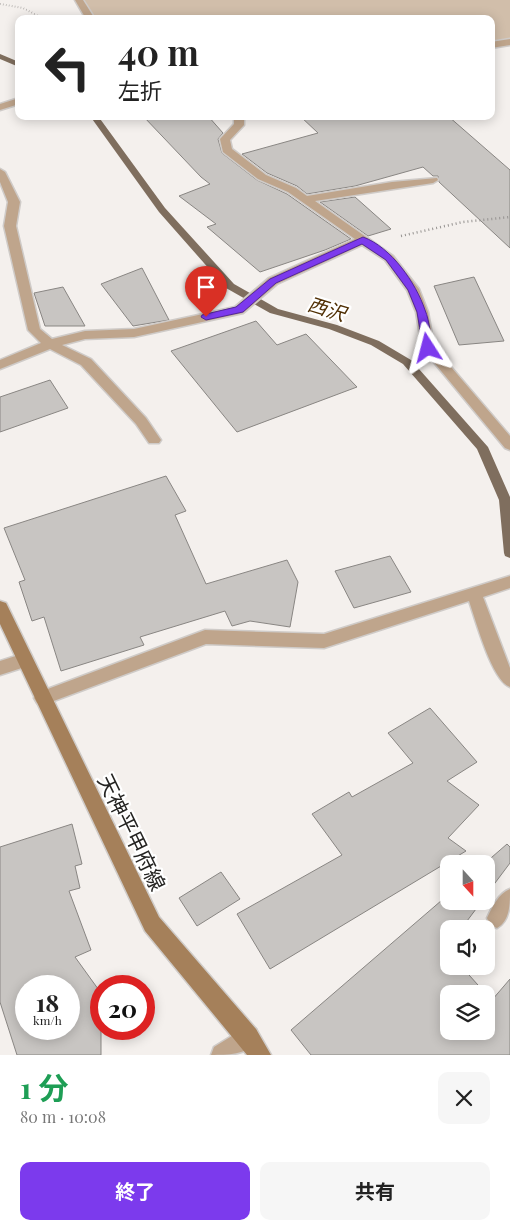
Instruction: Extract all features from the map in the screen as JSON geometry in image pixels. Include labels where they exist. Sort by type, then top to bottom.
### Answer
[{"type":"main road","name":"天神平甲府線","points":[[0,607],[152,924],[248,1037],[260,1055]]},
{"type":"street","points":[[79,0],[88,15]]},
{"type":"street","points":[[81,15],[84,10]]},
{"type":"street","points":[[495,44],[510,42]]},
{"type":"street","points":[[0,107],[15,102]]},
{"type":"street","points":[[239,120],[239,124],[225,139],[227,150],[262,177],[292,190],[389,258],[413,289],[422,312],[428,348],[510,445]]},
{"type":"street","points":[[0,172],[14,202],[10,226],[34,330],[50,344],[86,362],[141,421],[154,440]]},
{"type":"street","points":[[306,199],[433,180]]},
{"type":"street","points":[[0,365],[50,344],[85,335],[134,333],[239,310],[273,281],[365,242]]},
{"type":"street","points":[[43,698],[205,637],[324,641],[510,582]]},
{"type":"street","points":[[480,592],[503,672],[510,680]]},
{"type":"street","points":[[0,668],[25,660]]},
{"type":"street","points":[[497,918],[510,898]]},
{"type":"street","points":[[222,1055],[248,1037]]},
{"type":"path","points":[[0,4],[14,4],[38,15]]},
{"type":"path","points":[[365,242],[463,222],[510,217]]},
{"type":"shaded area","points":[[79,0],[510,0],[510,42],[495,44],[495,15],[88,15]]},
{"type":"building","points":[[147,120],[212,120],[223,133],[218,139],[222,153],[257,180],[287,194],[351,239],[260,272],[207,227],[216,224],[179,196],[210,184]]},
{"type":"building","points":[[304,120],[453,120],[510,170],[510,248],[439,182],[438,176],[433,176],[423,167],[355,186],[307,194],[297,186],[267,173],[242,154],[318,133]]},
{"type":"building","points":[[355,197],[391,229],[368,236],[320,202]]},
{"type":"building","points":[[142,268],[169,320],[133,326],[101,284]]},
{"type":"building","points":[[474,277],[504,341],[459,345],[434,286]]},
{"type":"building","points":[[63,287],[85,326],[45,326],[34,293]]},
{"type":"building","points":[[256,321],[277,345],[306,334],[357,387],[237,432],[171,351]]},
{"type":"building","points":[[50,380],[68,408],[0,432],[0,397]]},
{"type":"building","points":[[166,476],[186,511],[175,515],[206,584],[287,560],[298,582],[290,627],[250,621],[232,626],[225,611],[140,637],[144,645],[61,671],[44,617],[32,621],[19,582],[25,580],[4,528]]},
{"type":"building","points":[[390,556],[411,592],[354,608],[335,571]]},
{"type":"building","points":[[430,708],[477,762],[447,781],[479,805],[448,838],[466,851],[459,855],[440,855],[440,867],[270,969],[237,914],[342,855],[312,814],[349,792],[352,797],[413,763],[388,733]]},
{"type":"building","points":[[72,824],[82,864],[75,866],[80,888],[69,891],[91,950],[75,957],[90,978],[90,1040],[101,1040],[101,1055],[17,1055],[0,1002],[0,847]]},
{"type":"building","points":[[507,844],[510,847],[510,863],[495,883],[495,855]]},
{"type":"building","points":[[221,872],[240,899],[197,926],[179,898]]},
{"type":"building","points":[[440,902],[440,910],[475,910],[468,920],[440,920],[440,975],[469,975],[478,985],[440,985],[440,1040],[495,1040],[495,996],[510,979],[510,1055],[311,1055],[291,1030]]},
{"type":"waterway","name":"西沢","points":[[0,56],[15,63]]},
{"type":"waterway","name":"西沢","points":[[97,120],[162,210],[230,286],[274,311],[333,327],[375,343],[407,362],[482,447],[505,500],[510,553]]},
{"type":"route","points":[[206,317],[239,310],[273,281],[363,240],[389,258],[413,289],[422,312],[428,348]]}]
